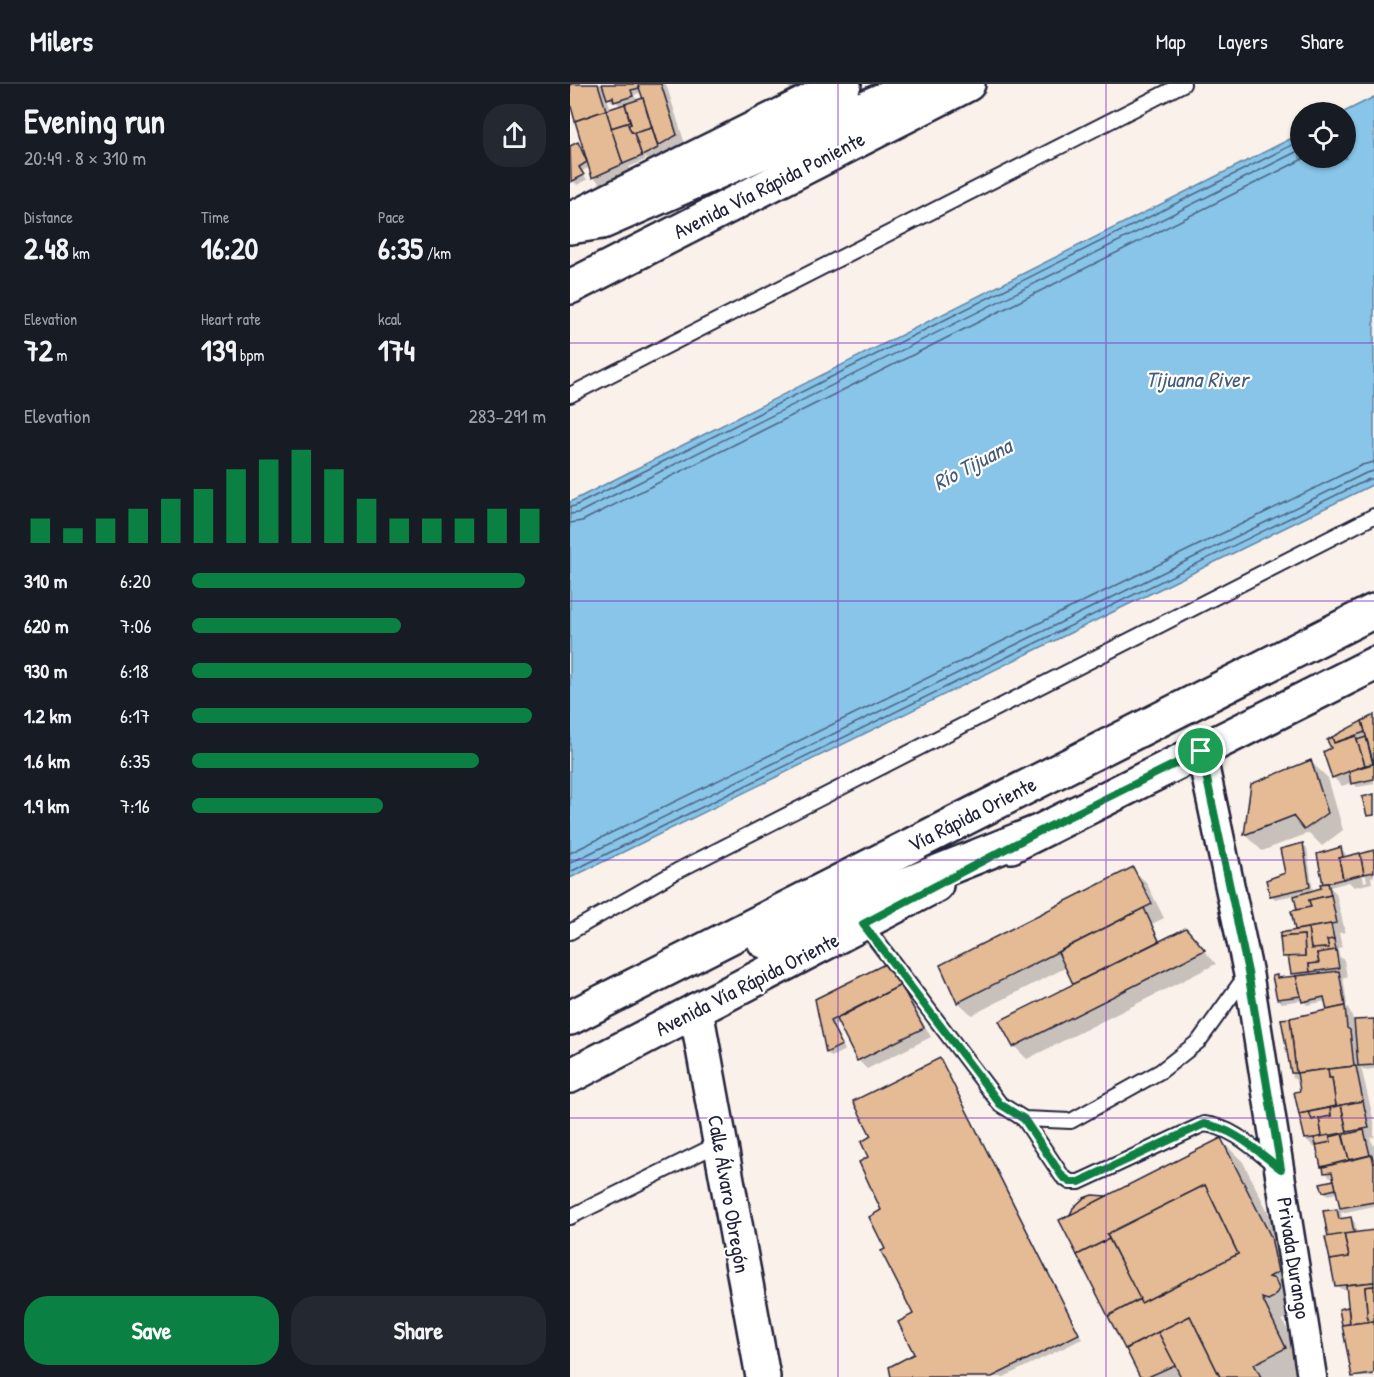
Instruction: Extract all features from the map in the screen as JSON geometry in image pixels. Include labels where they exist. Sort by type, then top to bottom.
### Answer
[{"type":"main road","points":[[570,220],[844,84]]},
{"type":"main road","points":[[570,227],[602,222],[919,84]]},
{"type":"main road","name":"Avenida Vía Rápida Poniente","points":[[570,287],[968,84]]},
{"type":"main road","name":"Vía Rápida Oriente","points":[[570,1018],[1374,611]]},
{"type":"main road","name":"Avenida Vía Rápida Oriente","points":[[570,1076],[1036,833],[1374,664]]},
{"type":"main road","points":[[570,1018],[1036,833]]},
{"type":"main road","name":"Calle Álvaro Obregón","points":[[696,1011],[763,1377]]},
{"type":"street","name":"Privada Durango","points":[[1201,751],[1248,972],[1281,1169],[1312,1377]]},
{"type":"lane","points":[[570,395],[1183,84]]},
{"type":"lane","points":[[570,932],[677,871],[1374,516]]},
{"type":"lane","points":[[863,924],[1000,1104],[1024,1119],[1062,1176],[1070,1182],[1079,1182],[1204,1124],[1219,1126],[1231,1132],[1281,1169]]},
{"type":"lane","points":[[1024,1119],[1071,1120],[1161,1071],[1199,1041],[1248,972]]},
{"type":"lane","points":[[570,1217],[720,1143]]},
{"type":"water","name":"Tijuana River","points":[[1374,97],[1374,484],[570,878],[570,502],[1290,139],[1290,168],[1356,168],[1356,106]]},
{"type":"building","points":[[570,84],[598,84],[606,110],[575,121],[570,103]]},
{"type":"building","points":[[602,84],[638,84],[640,88],[631,90],[633,96],[614,102],[613,97],[607,99]]},
{"type":"building","points":[[638,84],[661,84],[677,135],[658,146]]},
{"type":"building","points":[[643,98],[652,128],[632,134],[628,125],[631,124],[625,104]]},
{"type":"building","points":[[625,104],[630,122],[611,128],[606,110]]},
{"type":"building","points":[[606,110],[623,164],[592,178],[575,121]]},
{"type":"building","points":[[630,122],[631,124],[628,125],[634,133],[642,156],[623,164],[611,128]]},
{"type":"building","points":[[652,128],[658,148],[642,156],[634,133]]},
{"type":"building","points":[[578,142],[587,162],[579,167],[584,175],[571,182],[570,146]]},
{"type":"building","points":[[1374,715],[1374,761],[1373,762],[1362,721]]},
{"type":"building","points":[[1362,721],[1365,732],[1334,743],[1332,737]]},
{"type":"building","points":[[1356,736],[1365,765],[1332,778],[1323,752],[1331,748],[1327,740],[1332,737],[1334,743]]},
{"type":"building","points":[[1366,737],[1373,764],[1365,765],[1357,740]]},
{"type":"building","points":[[1311,760],[1328,813],[1304,830],[1293,816],[1244,835],[1251,784]]},
{"type":"building","points":[[1374,761],[1374,779],[1351,784],[1349,771],[1373,764]]},
{"type":"building","points":[[1374,794],[1374,815],[1367,816],[1362,797]]},
{"type":"building","points":[[1303,843],[1310,887],[1270,896],[1266,880],[1285,873],[1280,849]]},
{"type":"building","points":[[1341,847],[1343,857],[1339,858],[1343,879],[1323,884],[1317,854]]},
{"type":"building","points":[[1374,850],[1374,872],[1364,874],[1360,854]]},
{"type":"building","points":[[1360,853],[1364,874],[1343,879],[1339,858]]},
{"type":"building","points":[[1133,867],[1152,904],[957,1003],[940,965]]},
{"type":"building","points":[[1328,883],[1331,895],[1309,900],[1311,907],[1297,910],[1294,896],[1321,888],[1320,884]]},
{"type":"building","points":[[1331,895],[1337,923],[1295,930],[1291,911],[1311,907],[1309,900]]},
{"type":"building","points":[[1144,908],[1159,941],[1073,984],[1058,952]]},
{"type":"building","points":[[1331,924],[1334,939],[1327,940],[1329,948],[1311,949],[1308,928]]},
{"type":"building","points":[[1186,928],[1205,950],[1013,1047],[999,1021]]},
{"type":"building","points":[[1308,928],[1311,949],[1329,948],[1327,940],[1334,939],[1336,950],[1317,953],[1319,963],[1309,964],[1310,972],[1291,974],[1288,956],[1305,956],[1304,935],[1280,937],[1280,933]]},
{"type":"building","points":[[1304,935],[1305,956],[1282,957],[1280,937]]},
{"type":"building","points":[[1336,950],[1339,968],[1310,972],[1309,964],[1319,963],[1317,953]]},
{"type":"building","points":[[889,962],[901,985],[830,1021],[842,1045],[826,1053],[815,999]]},
{"type":"building","points":[[1339,971],[1345,1006],[1327,1010],[1324,997],[1302,1002],[1296,976]]},
{"type":"building","points":[[1277,975],[1277,978],[1296,976],[1301,996],[1277,999],[1272,976]]},
{"type":"building","points":[[901,985],[924,1028],[857,1061],[836,1019]]},
{"type":"building","points":[[1345,1006],[1354,1066],[1296,1073],[1290,1018]]},
{"type":"building","points":[[1290,1018],[1296,1073],[1291,1073],[1281,1019]]},
{"type":"building","points":[[1374,1019],[1374,1065],[1358,1066],[1354,1020]]},
{"type":"building","points":[[940,1058],[1079,1334],[992,1377],[891,1377],[889,1367],[914,1354],[898,1322],[913,1314],[881,1251],[885,1249],[869,1217],[881,1210],[859,1162],[868,1157],[861,1142],[871,1136],[853,1101]]},
{"type":"building","points":[[1356,1066],[1363,1101],[1336,1106],[1332,1078],[1329,1078],[1328,1069]]},
{"type":"building","points":[[1328,1069],[1329,1078],[1332,1078],[1336,1106],[1299,1114],[1294,1092],[1300,1091],[1297,1073]]},
{"type":"building","points":[[1363,1101],[1369,1128],[1347,1132],[1341,1105]]},
{"type":"building","points":[[1341,1105],[1347,1132],[1322,1137],[1319,1118],[1331,1116],[1330,1108]]},
{"type":"building","points":[[1330,1108],[1331,1116],[1312,1120],[1310,1117],[1309,1112]]},
{"type":"building","points":[[1309,1112],[1312,1120],[1319,1118],[1322,1137],[1305,1139],[1299,1114]]},
{"type":"building","points":[[1364,1130],[1370,1155],[1349,1160],[1343,1135]]},
{"type":"building","points":[[1342,1134],[1349,1160],[1321,1167],[1316,1145],[1331,1142],[1330,1137]]},
{"type":"building","points":[[1329,1135],[1331,1142],[1316,1145],[1314,1138]]},
{"type":"building","points":[[1221,1138],[1271,1237],[1278,1272],[1269,1277],[1275,1279],[1279,1289],[1274,1297],[1268,1300],[1262,1298],[1286,1348],[1254,1364],[1261,1377],[1220,1377],[1190,1316],[1125,1349],[1108,1316],[1140,1299],[1141,1303],[1238,1254],[1205,1185],[1107,1234],[1109,1239],[1077,1255],[1059,1220]]},
{"type":"building","points":[[1372,1155],[1374,1202],[1340,1208],[1332,1172],[1324,1173],[1323,1167]]},
{"type":"building","points":[[1334,1180],[1336,1189],[1323,1192],[1320,1183]]},
{"type":"building","points":[[1205,1185],[1238,1254],[1141,1303],[1107,1234]]},
{"type":"building","points":[[1092,1195],[1107,1196],[1070,1215],[1073,1208],[1084,1198]]},
{"type":"building","points":[[1337,1209],[1339,1219],[1351,1217],[1354,1233],[1328,1237],[1323,1211]]},
{"type":"building","points":[[1374,1230],[1374,1282],[1335,1286],[1330,1260],[1349,1257],[1344,1234]]},
{"type":"building","points":[[1344,1234],[1349,1257],[1330,1260],[1325,1237]]},
{"type":"building","points":[[1109,1239],[1140,1299],[1108,1316],[1077,1255]]},
{"type":"building","points":[[1374,1282],[1374,1286],[1365,1287],[1368,1322],[1350,1324],[1346,1285]]},
{"type":"building","points":[[1374,1286],[1374,1321],[1368,1322],[1365,1287]]},
{"type":"building","points":[[1348,1307],[1350,1324],[1342,1325],[1339,1309]]},
{"type":"building","points":[[1190,1316],[1220,1377],[1181,1377],[1158,1332]]},
{"type":"building","points":[[1374,1321],[1374,1372],[1352,1377],[1342,1325]]},
{"type":"building","points":[[1158,1332],[1175,1365],[1148,1377],[1140,1377],[1126,1349]]},
{"type":"route","points":[[1201,751],[1248,972],[1281,1169],[1231,1132],[1219,1126],[1204,1124],[1079,1182],[1070,1182],[1062,1176],[1024,1119],[1000,1104],[863,924],[1036,833],[1201,751]]},
{"type":"water label","name":"Río Tijuana","points":[[972,464]]}]
